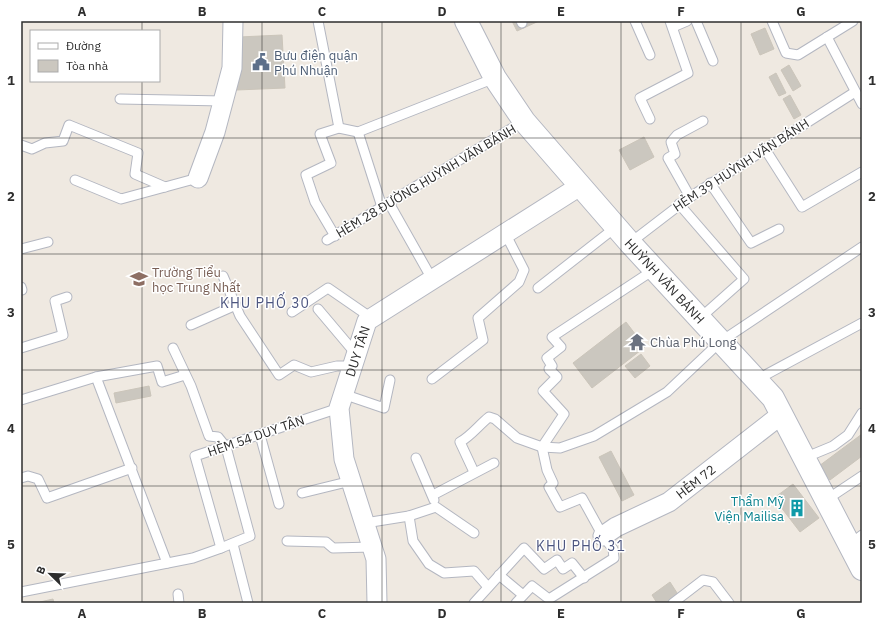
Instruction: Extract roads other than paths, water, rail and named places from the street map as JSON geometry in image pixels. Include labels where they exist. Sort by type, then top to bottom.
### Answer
[{"type":"street","points":[[198,178],[215,132],[232,68],[233,21]]},
{"type":"street","name":"HUỲNH VĂN BÁNH","points":[[466,21],[495,78],[524,121],[623,235],[773,398],[826,500],[856,540],[862,569]]},
{"type":"street","name":"DUY TÂN","points":[[377,603],[376,559],[344,459],[341,401],[367,321],[370,317],[432,280],[580,186]]},
{"type":"street","name":"HẺM 72","points":[[603,536],[616,527],[669,502],[782,414]]},
{"type":"lane","points":[[318,21],[339,128],[358,132],[495,78]]},
{"type":"lane","points":[[635,21],[650,55]]},
{"type":"lane","points":[[650,119],[640,98],[688,73],[671,24],[687,21]]},
{"type":"lane","points":[[696,21],[713,61]]},
{"type":"lane","points":[[772,21],[786,53],[798,56],[853,21]]},
{"type":"lane","points":[[827,37],[862,104]]},
{"type":"lane","name":"HẺM 39 HUỲNH VĂN BÁNH","points":[[538,288],[623,235],[679,204],[856,92]]},
{"type":"lane","points":[[120,99],[223,101]]},
{"type":"lane","name":"HẺM 28 ĐƯỜNG HUỲNH VĂN BÁNH","points":[[339,128],[320,134],[331,163],[306,175],[315,202],[331,238],[524,121]]},
{"type":"lane","points":[[690,197],[668,158],[675,154],[671,142],[677,135],[703,121]]},
{"type":"lane","points":[[21,144],[32,149],[45,143],[62,141],[69,125],[138,153],[134,174],[165,187]]},
{"type":"lane","points":[[358,132],[386,205],[432,280]]},
{"type":"lane","points":[[766,149],[802,208],[861,174]]},
{"type":"lane","points":[[75,180],[121,199],[198,178]]},
{"type":"lane","points":[[710,183],[751,243],[779,228]]},
{"type":"lane","points":[[679,204],[744,278],[699,319]]},
{"type":"lane","points":[[432,379],[483,340],[478,318],[519,282],[524,270],[505,233]]},
{"type":"lane","points":[[21,248],[48,242]]},
{"type":"lane","points":[[474,472],[460,442],[468,438],[475,428],[489,417],[496,419],[517,438],[542,447],[560,448],[594,436],[667,392],[720,342],[862,247]]},
{"type":"lane","points":[[516,603],[532,586],[549,599],[614,558],[613,549],[603,536],[582,498],[560,508],[549,487],[553,483],[547,470],[542,447],[564,414],[543,391],[557,377],[549,369],[552,366],[547,358],[560,347],[552,337],[655,269]]},
{"type":"lane","points":[[223,276],[240,316],[279,375],[294,365],[311,372],[337,366],[354,360],[318,309]]},
{"type":"lane","points":[[292,312],[328,288],[370,317]]},
{"type":"lane","points":[[21,348],[63,335],[55,301],[66,297]]},
{"type":"lane","points":[[191,325],[236,305]]},
{"type":"lane","points":[[756,380],[862,323]]},
{"type":"lane","points":[[21,592],[193,558],[233,544],[250,536],[226,447],[218,437],[209,436],[173,348]]},
{"type":"lane","points":[[21,400],[96,377],[157,366],[162,382],[185,375]]},
{"type":"lane","points":[[96,377],[167,563]]},
{"type":"lane","points":[[341,401],[384,408],[390,380]]},
{"type":"lane","name":"HẺM 54 DUY TÂN","points":[[221,548],[195,456],[260,435],[341,401]]},
{"type":"lane","points":[[804,458],[833,446],[848,435],[862,413]]},
{"type":"lane","points":[[260,435],[279,504]]},
{"type":"lane","points":[[416,458],[433,495],[436,507],[474,533]]},
{"type":"lane","points":[[433,495],[474,472],[494,463]]},
{"type":"lane","points":[[21,478],[28,476],[38,479],[47,498],[132,468]]},
{"type":"lane","points":[[826,500],[862,476]]},
{"type":"lane","points":[[302,493],[351,481]]},
{"type":"lane","points":[[365,524],[409,516],[436,507]]},
{"type":"lane","points":[[409,516],[413,541],[429,564],[444,573],[474,571],[488,587]]},
{"type":"lane","points":[[287,541],[326,542],[333,548],[372,547]]},
{"type":"lane","points":[[233,544],[248,603]]},
{"type":"lane","points":[[474,603],[524,548],[544,569],[557,560],[563,569],[572,563],[584,578]]},
{"type":"lane","points":[[499,575],[523,595]]},
{"type":"lane","points":[[673,603],[703,580],[713,582],[729,603]]},
{"type":"place","name":"Bưu điện quận Phú Nhuận","points":[[261,62]]},
{"type":"place","name":"Trường Tiểu học Trung Nhất","points":[[139,279]]},
{"type":"place","name":"Chùa Phú Long","points":[[637,342]]},
{"type":"place","name":"Thẩm Mỹ Viện Mailisa","points":[[797,508]]},
{"type":"district","name":"KHU PHỐ 30","points":[[265,303]]},
{"type":"district","name":"KHU PHỐ 31","points":[[581,546]]}]
